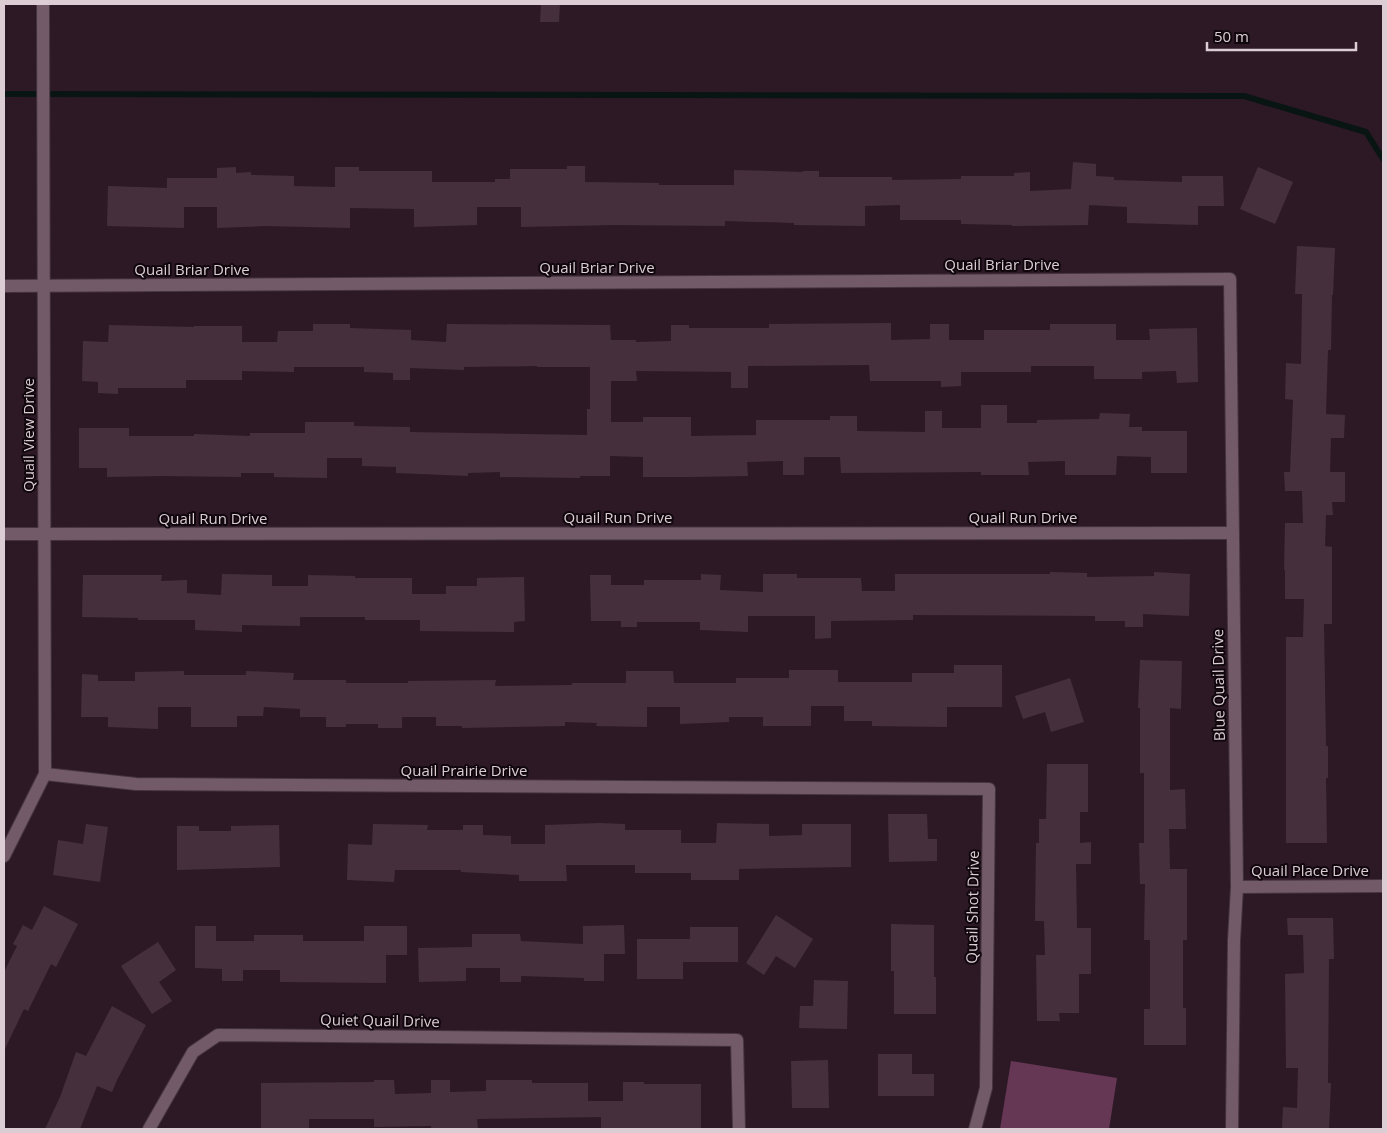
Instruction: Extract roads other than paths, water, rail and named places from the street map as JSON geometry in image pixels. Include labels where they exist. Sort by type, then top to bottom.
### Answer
[{"type":"street","name":"Quail View Drive","points":[[4,856],[45,774],[43,4]]},
{"type":"street","name":"Blue Quail Drive","points":[[1190,280],[1230,279],[1237,887],[1234,940],[1232,1129]]},
{"type":"street","name":"Quail Briar Drive","points":[[4,286],[1190,280]]},
{"type":"street","name":"Quail Run Drive","points":[[4,534],[1233,533]]},
{"type":"street","name":"Quail Prairie Drive","points":[[45,774],[136,784],[884,788]]},
{"type":"street","name":"Quail Shot Drive","points":[[884,788],[989,789],[986,1088],[975,1129]]},
{"type":"street","name":"Quail Place Drive","points":[[1237,887],[1383,886]]},
{"type":"street","name":"Quiet Quail Drive","points":[[149,1129],[193,1052],[218,1035],[737,1040],[739,1129]]},
{"type":"waterway","points":[[4,94],[1244,96],[1366,132],[1383,159]]}]
